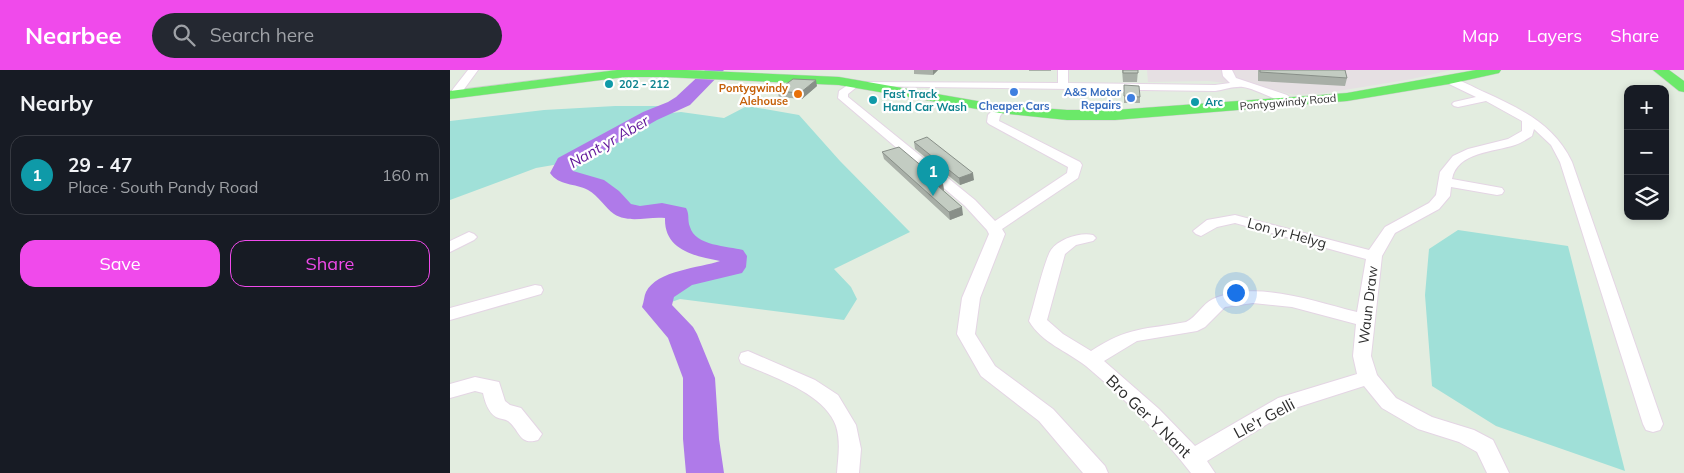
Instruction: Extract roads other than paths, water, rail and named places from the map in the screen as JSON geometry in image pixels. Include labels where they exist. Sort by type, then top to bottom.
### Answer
[{"type":"main road","name":"Pontygwindy Road","points":[[453,94],[624,72],[788,77],[859,83],[1000,109],[1059,115],[1110,116],[1369,94],[1494,70]]},
{"type":"main road","points":[[1660,70],[1684,88]]},
{"type":"street","points":[[453,94],[473,70]]},
{"type":"street","points":[[1063,70],[1063,86]]},
{"type":"street","points":[[1228,70],[1228,76],[1232,80],[1283,97],[1291,102]]},
{"type":"street","points":[[1449,80],[1528,120],[1545,131],[1557,143],[1566,162],[1653,424]]},
{"type":"street","points":[[859,83],[843,93],[844,98],[970,203],[994,228],[997,234],[988,260],[970,298],[966,334],[988,371],[1046,415],[1098,473]]},
{"type":"street","name":"Pontygwindy Road","points":[[859,83],[1215,88],[1242,84]]},
{"type":"street","points":[[932,96],[951,84]]},
{"type":"street","points":[[1458,104],[1485,98]]},
{"type":"street","points":[[994,228],[1073,175],[1075,165],[993,122],[994,115],[1000,109]]},
{"type":"street","name":"Waun Draw","points":[[1498,473],[1485,446],[1466,436],[1424,423],[1389,403],[1368,378],[1362,356],[1365,320],[1374,256],[1390,230],[1434,206],[1443,196],[1444,182],[1448,172],[1458,159],[1472,152],[1512,142],[1528,133],[1528,120]]},
{"type":"street","points":[[1444,182],[1496,191]]},
{"type":"street","name":"Lon yr Helyg","points":[[1202,231],[1212,223],[1236,219],[1374,256]]},
{"type":"street","points":[[450,247],[469,237]]},
{"type":"street","name":"Bro Ger Y Nant","points":[[1088,238],[1071,242],[1058,252],[1038,321],[1046,331],[1091,360],[1141,406],[1199,466]]},
{"type":"street","points":[[450,314],[534,290]]},
{"type":"street","points":[[1091,360],[1134,336],[1192,327],[1201,322],[1217,304],[1233,299],[1266,298],[1365,320]]},
{"type":"street","points":[[748,358],[808,385],[831,400],[846,425],[850,449],[848,473]]},
{"type":"street","name":"Lle'r Gelli","points":[[1199,466],[1285,403],[1368,378]]},
{"type":"street","points":[[450,391],[475,384],[492,387],[496,404],[503,411],[514,414],[531,434]]},
{"type":"waterway","name":"Nant yr Aber","points":[[705,473],[701,439],[699,378],[682,334],[657,307],[660,293],[683,278],[732,267],[734,256],[690,245],[677,229],[677,213],[662,210],[640,213],[623,209],[611,196],[596,185],[570,178],[561,173],[566,163],[650,116],[683,101],[715,70]]},
{"type":"place","name":"202 - 212","points":[[609,84]]},
{"type":"place","name":"Cheaper Cars","points":[[1014,92]]},
{"type":"place","name":"Pontygwindy Alehouse","points":[[798,94]]},
{"type":"place","name":"A&S Motor Repairs","points":[[1131,98]]},
{"type":"place","name":"Fast Track Hand Car Wash","points":[[873,100]]},
{"type":"place","name":"Arc","points":[[1195,102]]},
{"type":"place","name":"29 - 47","points":[[933,196]]}]
